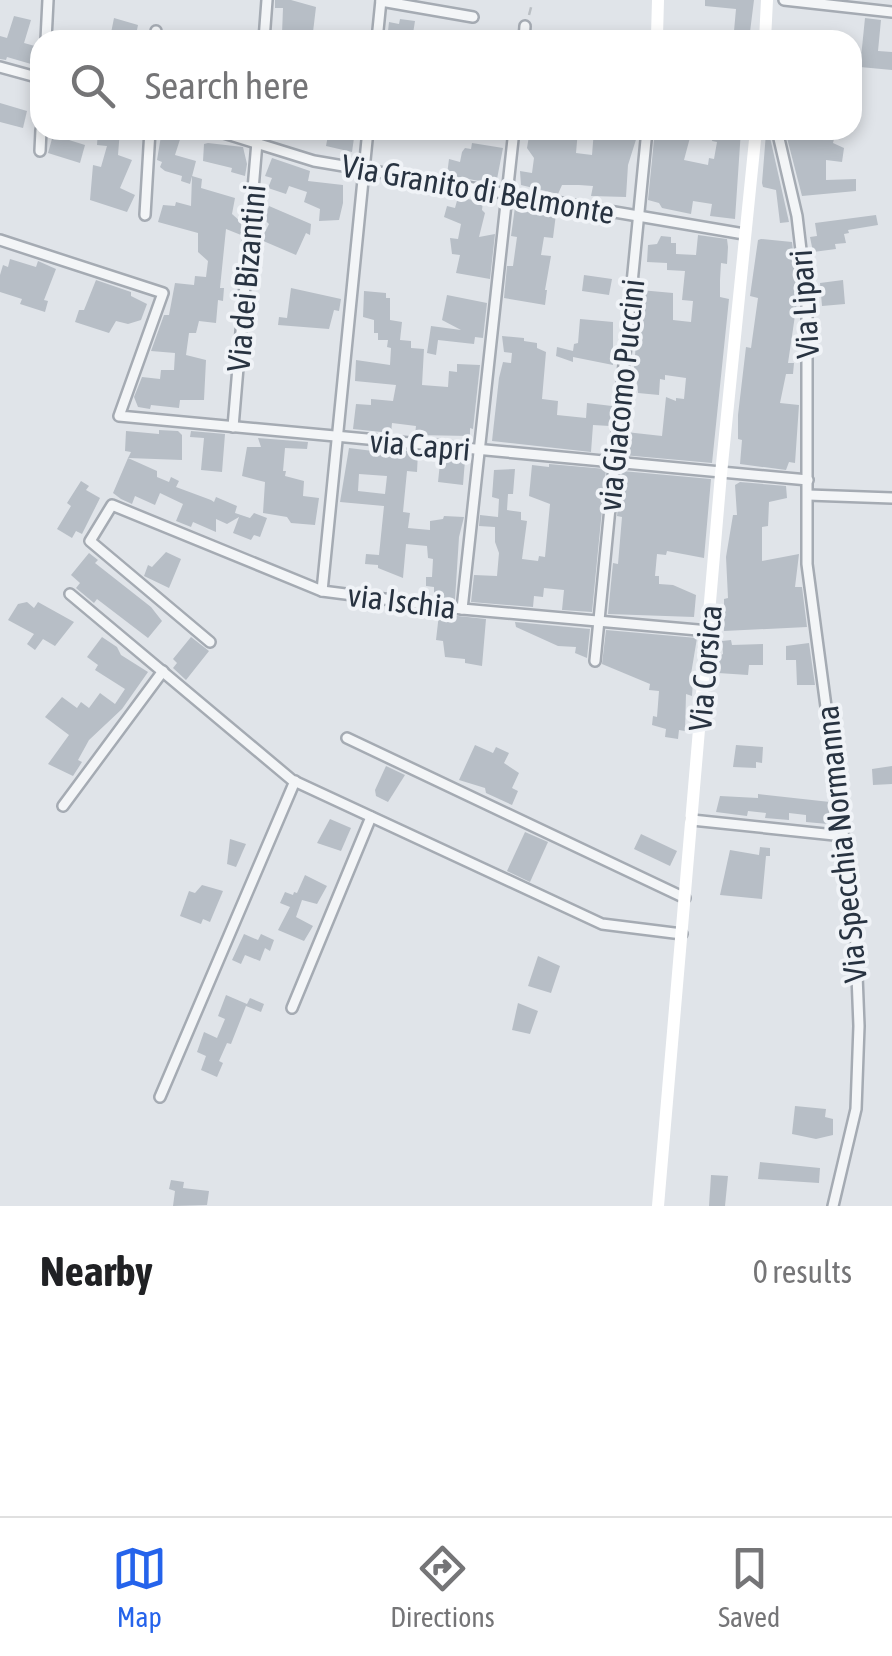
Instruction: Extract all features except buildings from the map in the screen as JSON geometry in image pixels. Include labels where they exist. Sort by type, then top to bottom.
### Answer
[{"type":"main road","points":[[657,30],[658,0]]},
{"type":"main road","points":[[766,30],[767,0]]},
{"type":"main road","name":"Via Corsica","points":[[658,1206],[721,474],[755,140]]},
{"type":"street","points":[[46,30],[48,0]]},
{"type":"street","points":[[265,30],[267,0]]},
{"type":"street","points":[[784,0],[892,12]]},
{"type":"street","points":[[378,30],[381,1],[474,18]]},
{"type":"street","points":[[525,26],[525,30]]},
{"type":"street","points":[[0,66],[30,75]]},
{"type":"street","points":[[40,151],[41,140]]},
{"type":"street","points":[[144,215],[149,140]]},
{"type":"street","name":"Via Granito di Belmonte","points":[[248,140],[314,161],[744,234]]},
{"type":"street","points":[[322,591],[367,140]]},
{"type":"street","points":[[462,609],[513,140]]},
{"type":"street","name":"via Giacomo Puccini","points":[[595,660],[646,140]]},
{"type":"street","name":"Via Lipari","points":[[779,140],[797,216],[807,301],[808,480]]},
{"type":"street","name":"Via dei Bizantini","points":[[233,427],[258,143]]},
{"type":"street","name":"via Capri","points":[[0,240],[164,294],[119,416],[808,480]]},
{"type":"street","name":"Via Specchia Normanna","points":[[808,480],[807,564],[855,924],[860,1026],[856,1110],[833,1206]]},
{"type":"street","points":[[808,495],[892,498]]},
{"type":"street","name":"via Ischia","points":[[210,642],[90,541],[112,505],[322,591],[462,609],[709,631]]},
{"type":"street","points":[[70,594],[295,781],[602,924],[682,934]]},
{"type":"street","points":[[63,806],[162,671]]},
{"type":"street","points":[[347,738],[685,898]]},
{"type":"street","points":[[160,1097],[295,781]]},
{"type":"street","points":[[292,1008],[372,817]]},
{"type":"street","points":[[692,820],[844,836]]},
{"type":"path","points":[[525,26],[533,0]]}]
